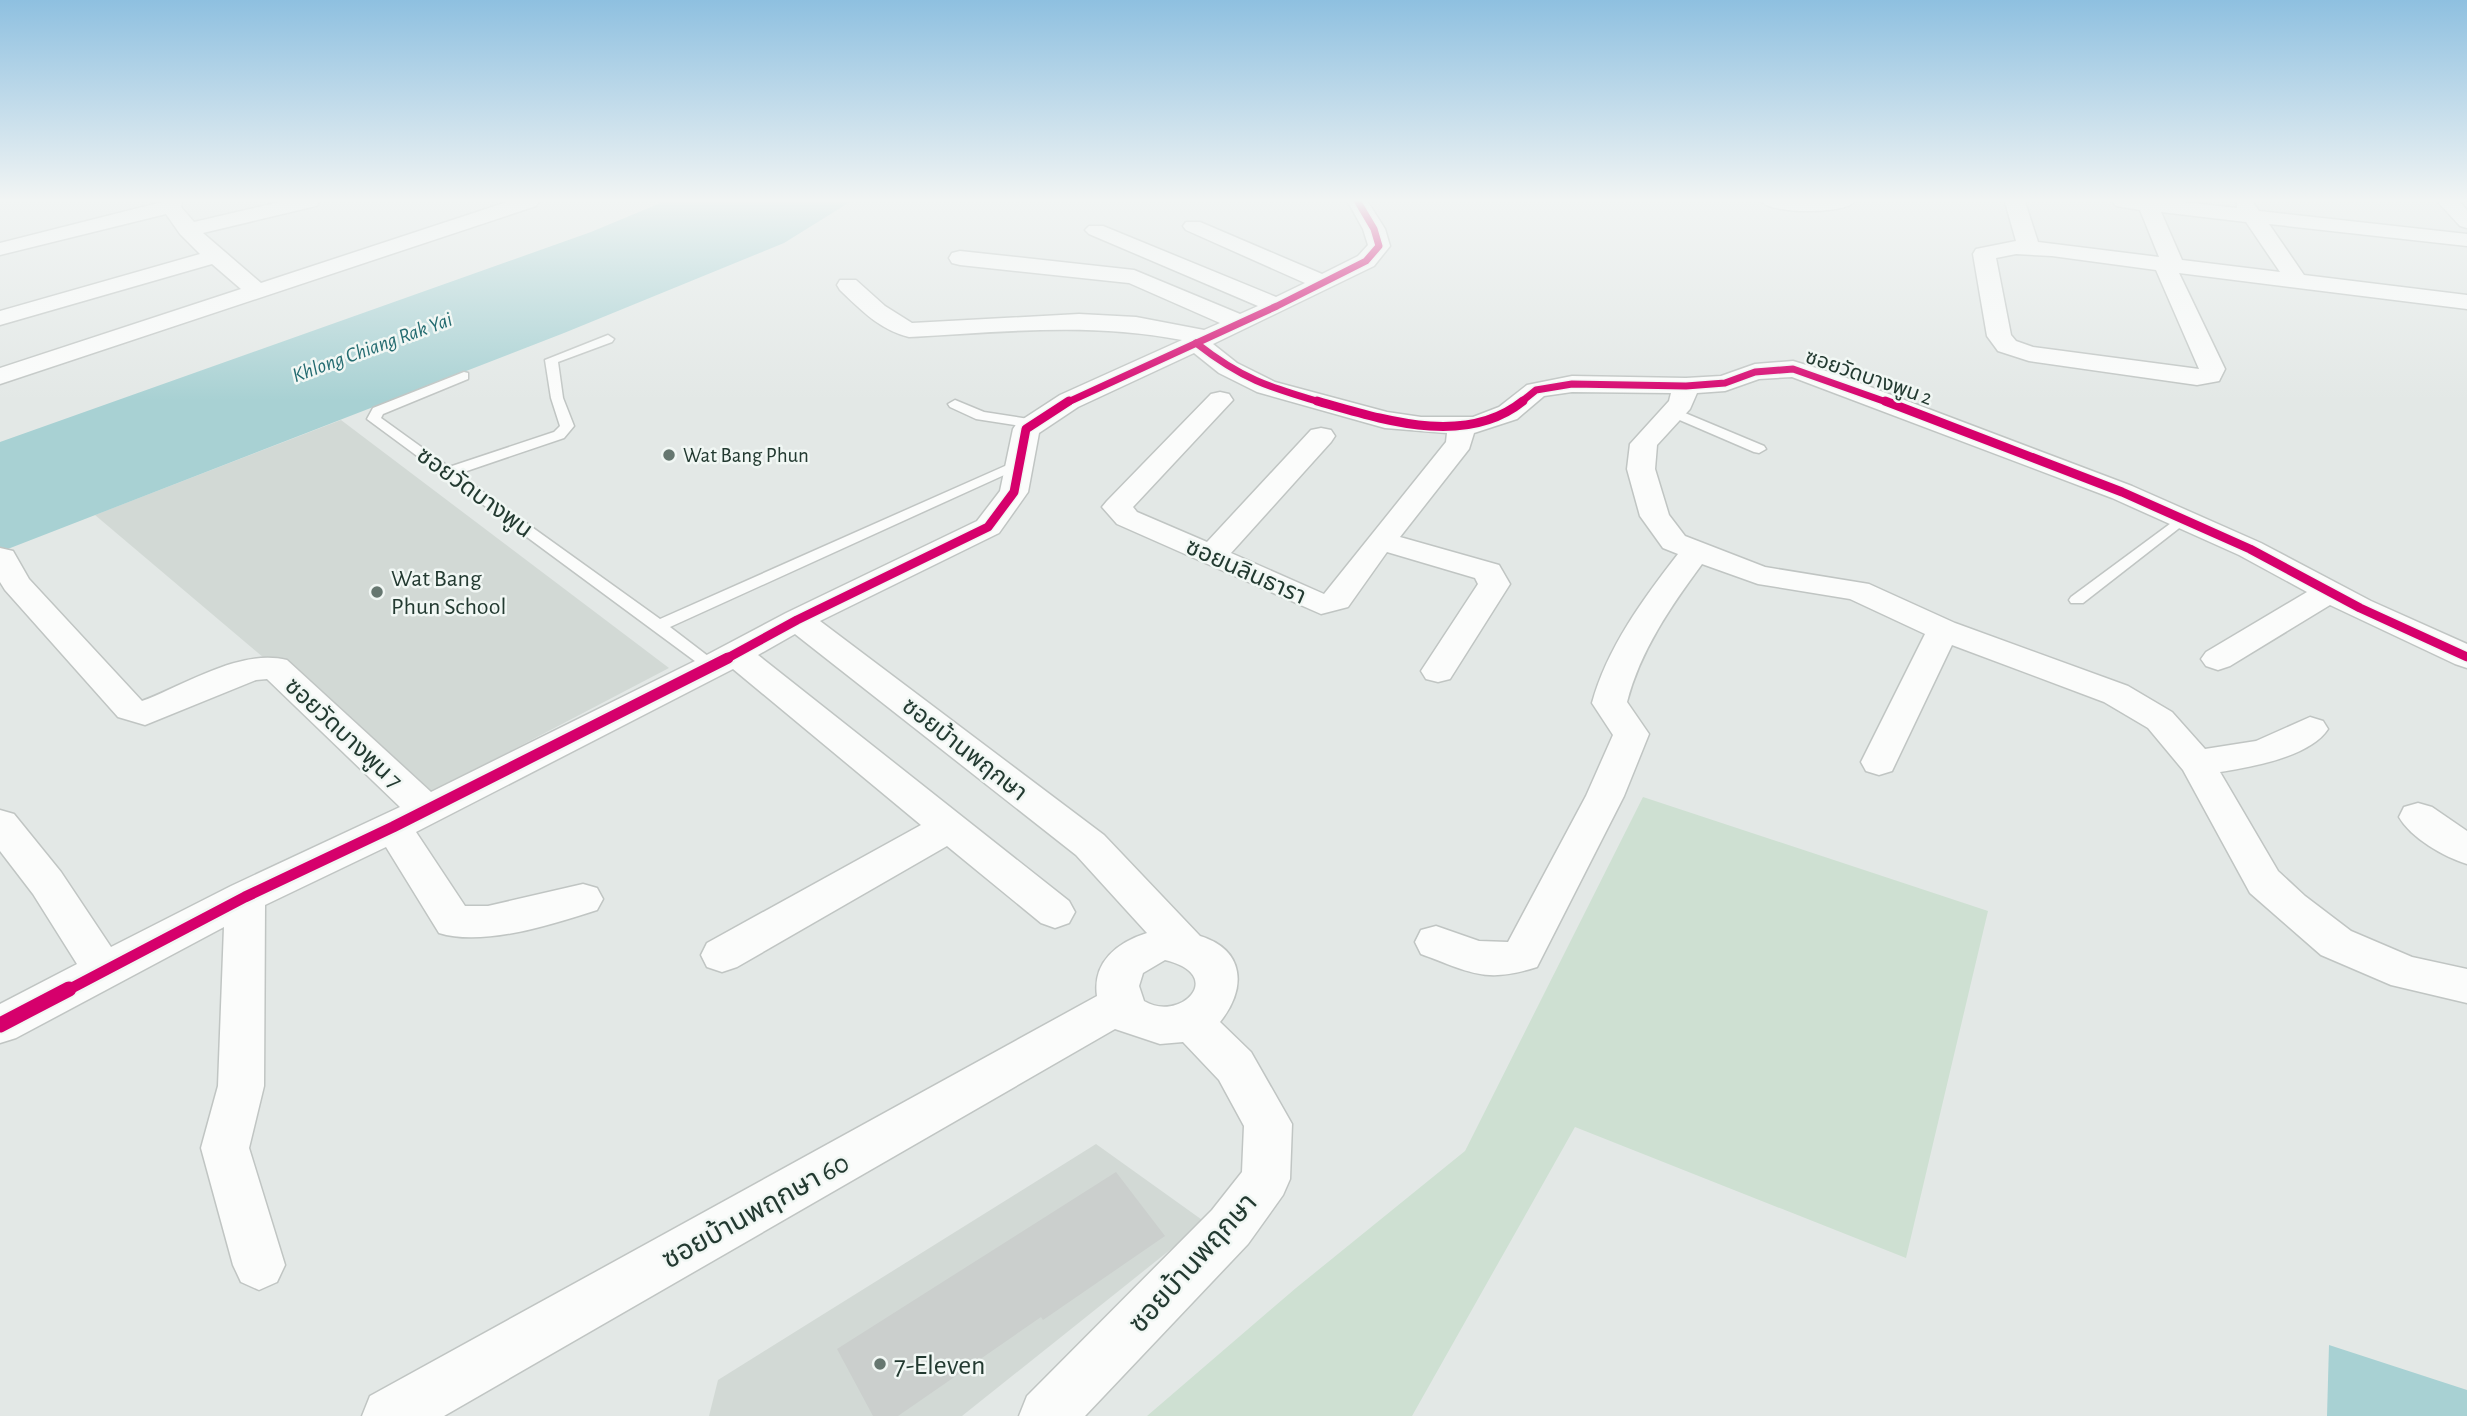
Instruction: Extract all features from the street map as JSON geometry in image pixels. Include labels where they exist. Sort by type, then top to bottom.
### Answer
[{"type":"street","points":[[0,318],[175,268]]},
{"type":"street","points":[[229,268],[260,292]]},
{"type":"street","points":[[0,376],[331,268]]},
{"type":"street","points":[[1052,268],[1134,277],[1240,323]]},
{"type":"street","points":[[1187,268],[1277,306]]},
{"type":"street","points":[[1289,268],[1323,283]]},
{"type":"street","points":[[0,1025],[245,897],[410,819],[724,660],[797,620],[988,527],[1014,492],[1026,429],[1069,401],[1277,306],[1352,268]]},
{"type":"street","points":[[1987,268],[1999,335],[2007,346],[2029,354],[2066,360],[2197,377],[2210,376],[2212,369],[2170,268]]},
{"type":"street","points":[[2192,268],[2467,302]]},
{"type":"street","points":[[2288,268],[2298,282]]},
{"type":"street","points":[[848,285],[893,325],[909,331],[1079,321],[1136,324],[1202,340]]},
{"type":"street","name":"ซอยวัดบางพูน 2","points":[[1202,340],[1228,368],[1266,387],[1385,420],[1461,427],[1476,425],[1508,413],[1536,390],[1572,384],[1680,399],[1755,372],[1793,369],[1827,379],[2122,492],[2250,549],[2329,592],[2467,657]]},
{"type":"street","points":[[1680,399],[1644,444],[1641,469],[1655,516],[1674,542],[1758,575],[1858,591],[1943,630],[2116,694],[2160,720],[2208,762],[2264,882],[2291,907],[2336,943],[2406,973],[2467,986]]},
{"type":"street","name":"ซอยนลินธารา","points":[[1220,400],[1116,507],[1128,518],[1321,604],[1337,600],[1459,443],[1461,427]]},
{"type":"street","points":[[1212,555],[1321,436]]},
{"type":"street","points":[[1381,541],[1488,572],[1494,584],[1438,671]]},
{"type":"street","points":[[1436,942],[1491,962],[1507,961],[1522,955],[1605,796],[1631,734],[1609,703],[1612,686],[1662,595],[1695,552]]},
{"type":"street","name":"ซอยวัดบางพูน 7","points":[[2,558],[16,583],[130,709],[145,713],[251,669],[275,668],[410,819],[454,922],[488,922],[583,899]]},
{"type":"street","points":[[2218,659],[2329,592]]},
{"type":"street","name":"ซอยบ้านพฤกษา","points":[[797,620],[1090,845],[1184,945],[1201,951],[1213,965],[1219,979],[1216,996],[1207,1010],[1191,1021],[1235,1066],[1269,1124],[1266,1179],[1230,1227],[1047,1416]]},
{"type":"street","points":[[1879,762],[1943,630]]},
{"type":"street","points":[[724,660],[949,827],[1055,912]]},
{"type":"street","points":[[2208,762],[2264,752],[2310,729]]},
{"type":"street","points":[[2418,817],[2467,850]]},
{"type":"street","points":[[0,824],[47,883],[105,972]]},
{"type":"street","points":[[722,955],[949,827]]},
{"type":"street","points":[[245,897],[241,1086],[225,1148],[259,1265]]},
{"type":"street","points":[[1184,945],[1165,944],[1146,948],[1129,958],[1119,972],[1116,988],[1121,1004],[1131,1017],[1151,1024],[1171,1026],[1191,1021]]},
{"type":"street","name":"ซอยบ้านพฤกษา 60","points":[[390,1416],[1121,1004]]},
{"type":"lane","points":[[449,472],[559,435],[567,426],[557,398],[551,360],[608,339]]},
{"type":"lane","name":"ซอยวัดบางพูน","points":[[464,376],[374,415],[374,419],[658,626],[724,660]]},
{"type":"lane","points":[[1680,399],[1759,449]]},
{"type":"lane","points":[[955,404],[981,416],[1035,424]]},
{"type":"lane","points":[[658,626],[1019,465]]},
{"type":"lane","points":[[2077,600],[2182,519]]},
{"type":"shaded area","name":"Wat Bang Phun School","points":[[341,420],[669,668],[426,795],[95,515]]},
{"type":"shaded area","points":[[1096,1144],[1205,1222],[962,1416],[709,1416],[718,1380]]},
{"type":"green space","points":[[1643,797],[1988,911],[1906,1258],[1575,1127],[1412,1416],[1147,1416],[1296,1288],[1465,1151]]},
{"type":"water","name":"Khlong Chiang Rak Yai","points":[[489,268],[723,268],[564,333],[0,552],[0,442]]},
{"type":"water","points":[[2329,1345],[2467,1390],[2467,1416],[2327,1416]]},
{"type":"building","points":[[1116,1172],[1165,1236],[1043,1320],[1041,1317],[898,1416],[873,1416],[837,1349]]},
{"type":"cycle path","points":[[0,1025],[245,897],[393,827],[713,666],[797,620],[988,527],[1014,492],[1026,429],[1069,401],[1277,306],[1352,268]]},
{"type":"cycle path","points":[[1196,343],[1228,368],[1266,387],[1385,420],[1421,425],[1476,425],[1508,413],[1536,390],[1572,384],[1686,386],[1725,383],[1755,372],[1793,369],[1827,379],[2122,492],[2250,549],[2360,608],[2467,657]]},
{"type":"place","name":"Wat Bang Phun","points":[[669,455]]},
{"type":"place","name":"Wat Bang Phun School","points":[[377,592]]},
{"type":"place","name":"7-Eleven","points":[[880,1364]]}]
